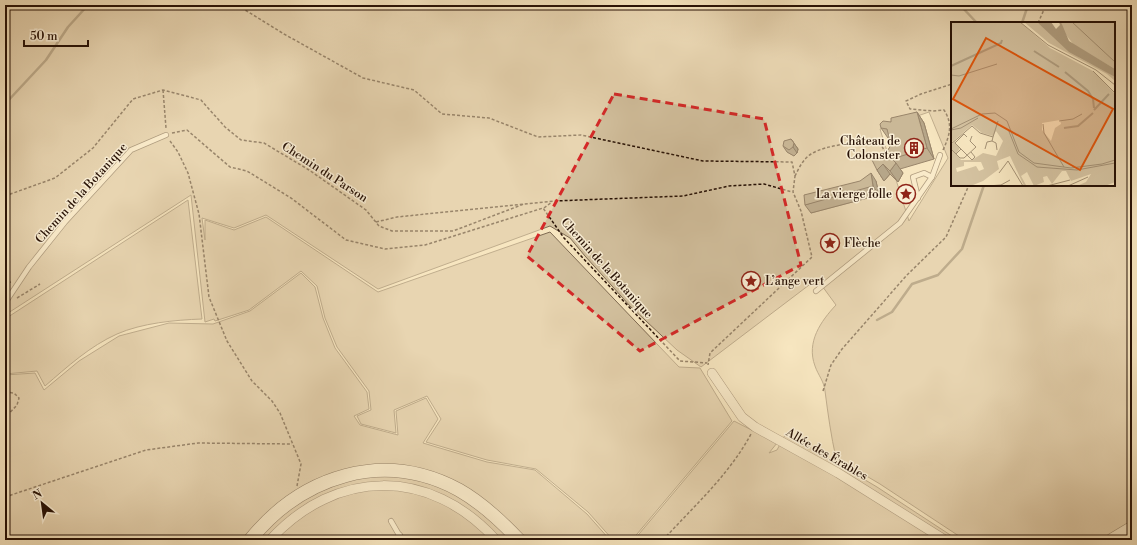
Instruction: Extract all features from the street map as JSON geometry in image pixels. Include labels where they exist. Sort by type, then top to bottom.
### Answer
[{"type":"main road","points":[[250,540],[280,509],[309,490],[325,482],[358,472],[391,470],[426,476],[459,490],[491,512],[519,540]]},
{"type":"main road","points":[[1112,540],[1132,528]]},
{"type":"street","name":"Allée des Érables","points":[[712,374],[742,417],[755,427],[838,473],[945,540]]},
{"type":"street","points":[[270,540],[291,520],[323,499],[349,490],[379,485],[424,491],[452,504],[479,523],[496,540]]},
{"type":"lane","name":"Chemin de la Botanique","points":[[5,303],[29,267],[65,222],[131,150],[166,135]]},
{"type":"lane","points":[[816,291],[900,223],[911,210],[932,177],[940,155]]},
{"type":"lane","points":[[918,198],[912,177],[924,173],[932,177]]},
{"type":"lane","points":[[391,521],[401,538],[395,540]]},
{"type":"path","points":[[237,5],[284,34],[363,78],[414,90],[442,114],[489,118],[538,137],[581,135],[704,161],[792,162],[795,176]]},
{"type":"path","points":[[1038,22],[1046,5]]},
{"type":"path","points":[[940,155],[950,134],[950,119],[944,110],[910,109],[906,101],[921,94],[951,84]]},
{"type":"path","points":[[5,196],[55,178],[93,148],[133,99],[163,90],[166,135],[178,152],[188,173],[202,234],[208,297],[228,341],[252,381],[272,401],[280,413],[301,464],[297,486]]},
{"type":"path","name":"Chemin du Parson","points":[[163,90],[201,100],[225,127],[241,140],[264,144],[309,170],[366,210],[379,226],[392,231],[453,231],[524,204]]},
{"type":"path","points":[[166,135],[187,130],[230,167],[247,172],[291,198],[346,240],[385,249],[425,245],[543,208],[554,201]]},
{"type":"path","points":[[712,374],[707,363],[710,353],[812,257],[801,211],[792,192],[795,176],[801,163],[811,154],[824,149],[878,139],[888,156]]},
{"type":"path","points":[[376,222],[397,217],[554,201],[683,196],[729,186],[764,184],[792,192]]},
{"type":"path","points":[[823,391],[832,365],[842,349],[907,275],[946,237],[969,186]]},
{"type":"path","name":"Chemin de la Botanique","points":[[543,208],[564,238],[680,362],[707,363]]},
{"type":"path","points":[[16,299],[40,284]]},
{"type":"path","points":[[5,392],[14,393],[19,398],[17,405],[5,418]]},
{"type":"path","points":[[663,540],[719,480],[745,446],[755,427]]},
{"type":"path","points":[[5,497],[146,450],[198,443],[292,444]]},
{"type":"highlighted area","points":[[614,94],[764,119],[801,265],[640,351],[527,256]]},
{"type":"shaded area","points":[[5,5],[1132,5],[1132,540],[965,540],[880,484],[836,458],[824,387],[815,366],[812,349],[816,332],[836,305],[817,279],[701,367],[677,350],[630,306],[570,238],[550,226],[378,289],[266,215],[234,228],[202,218],[205,240],[205,220],[234,230],[266,217],[378,292],[550,232],[679,367],[700,368],[732,421],[632,540],[613,540],[588,512],[536,469],[487,460],[426,442],[441,419],[427,396],[394,410],[396,433],[361,424],[357,416],[371,410],[369,391],[337,347],[325,318],[317,286],[301,271],[249,310],[215,321],[214,319],[205,322],[191,195],[5,315]],"holes":[[[929,112],[948,158],[909,221],[880,129]],[[795,145],[798,149],[794,156],[787,152]],[[878,187],[879,195],[811,213]]]},
{"type":"shaded area","points":[[188,200],[202,319],[170,321],[137,327],[117,334],[97,345],[70,364],[45,386],[37,371],[5,374],[5,319]]},
{"type":"shaded area","points":[[301,273],[315,287],[323,318],[335,348],[367,392],[369,409],[354,416],[360,425],[398,435],[396,411],[426,398],[438,419],[423,443],[487,462],[535,470],[587,514],[610,540],[5,540],[5,375],[35,373],[44,390],[79,361],[119,336],[169,323],[213,324],[250,311]]},
{"type":"shaded area","points":[[734,421],[777,443],[769,453],[777,450],[786,433],[877,487],[958,540],[634,540]]},
{"type":"building","points":[[917,112],[927,148],[892,159],[896,163],[890,171],[883,164],[877,170],[872,160],[888,150],[891,145],[887,129],[881,128],[880,124],[883,121],[891,122],[891,118]]},
{"type":"building","points":[[791,139],[794,143],[793,147],[789,150],[783,146],[784,141]]},
{"type":"building","points":[[871,173],[873,186],[805,205],[804,195],[860,181]]},
{"type":"waterway","points":[[5,104],[46,60],[68,27],[88,5]]},
{"type":"waterway","points":[[960,5],[976,22]]},
{"type":"waterway","points":[[1022,22],[1028,5]]},
{"type":"waterway","points":[[877,320],[892,312],[912,284],[938,275],[962,249],[984,186]]},
{"type":"place","name":"Château de Colonster","points":[[914,148]]},
{"type":"place","name":"La vierge folle","points":[[906,194]]},
{"type":"place","name":"Flèche","points":[[830,243]]},
{"type":"place","name":"L’ange vert","points":[[751,281]]}]
